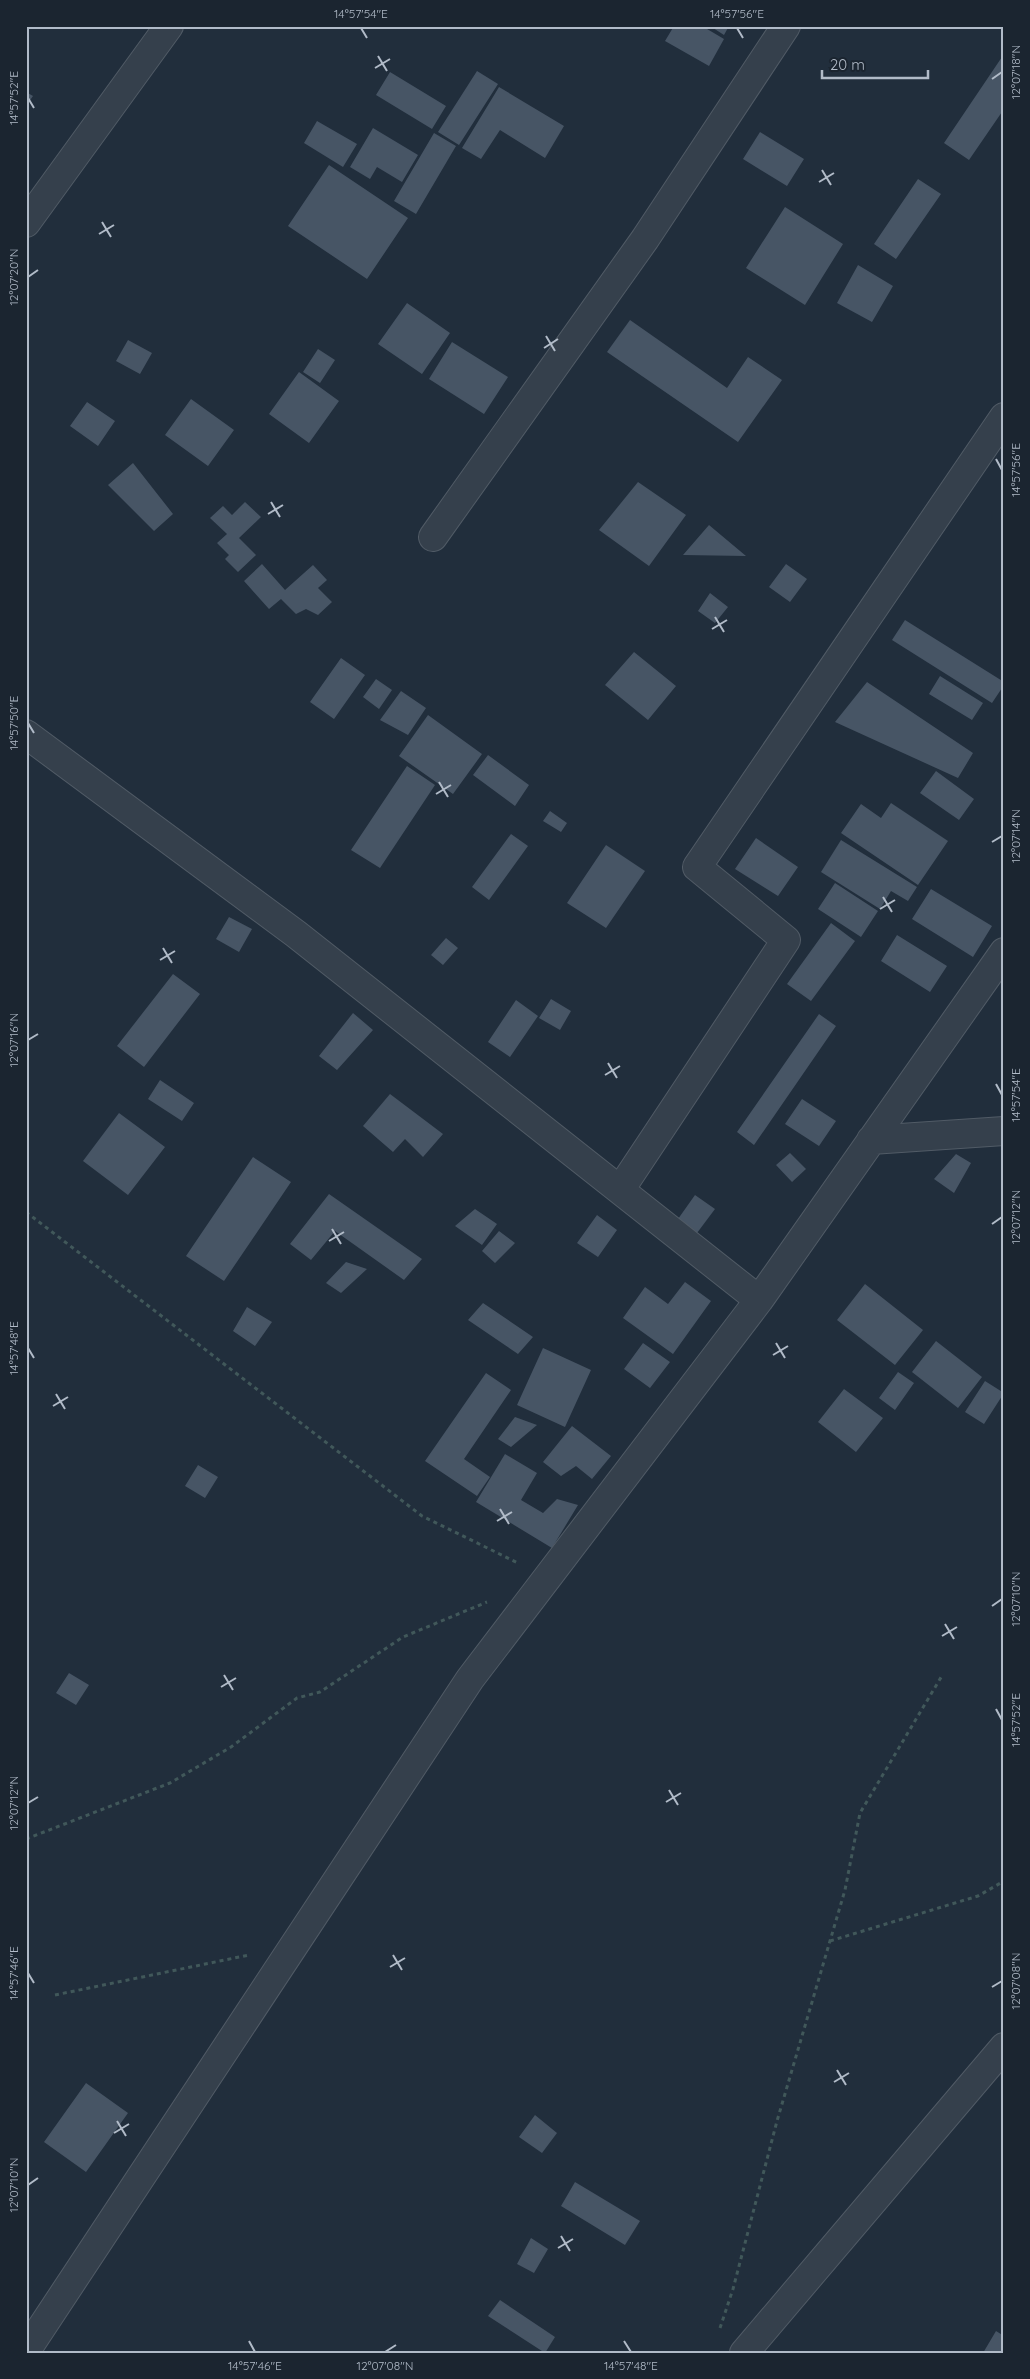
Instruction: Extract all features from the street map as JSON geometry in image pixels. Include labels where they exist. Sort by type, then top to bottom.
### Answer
[{"type":"street","points":[[26,223],[169,26]]},
{"type":"street","points":[[433,538],[645,238],[786,26]]},
{"type":"street","points":[[620,1190],[786,940],[697,867],[1004,417]]},
{"type":"street","points":[[26,734],[296,934],[759,1300]]},
{"type":"street","points":[[26,2351],[470,1679],[759,1300],[1004,952]]},
{"type":"street","points":[[871,1140],[1004,1131]]},
{"type":"street","points":[[744,2353],[1004,2047]]},
{"type":"path","points":[[26,1212],[422,1516],[547,1578]]},
{"type":"path","points":[[26,1838],[170,1783],[230,1746],[297,1698],[320,1692],[403,1637],[493,1600]]},
{"type":"path","points":[[718,2334],[733,2289],[777,2121],[845,1890],[860,1813],[943,1674]]},
{"type":"path","points":[[830,1942],[978,1896],[1004,1881]]},
{"type":"path","points":[[55,1995],[293,1946]]},
{"type":"building","points":[[674,26],[702,26],[724,39],[709,66],[665,41]]},
{"type":"building","points":[[710,26],[729,26],[724,35]]},
{"type":"building","points":[[1004,54],[1004,109],[969,160],[944,143]]},
{"type":"building","points":[[477,71],[498,84],[459,145],[438,132]]},
{"type":"building","points":[[390,72],[446,106],[432,129],[376,95]]},
{"type":"building","points":[[499,87],[564,126],[545,158],[500,130],[481,159],[462,148]]},
{"type":"building","points":[[26,92],[33,96],[26,106]]},
{"type":"building","points":[[317,121],[357,144],[343,167],[304,143]]},
{"type":"building","points":[[373,128],[418,155],[402,182],[377,167],[370,179],[350,167]]},
{"type":"building","points":[[760,132],[804,159],[787,186],[743,159]]},
{"type":"building","points":[[434,133],[456,146],[416,214],[394,201]]},
{"type":"building","points":[[329,165],[408,218],[367,279],[288,226]]},
{"type":"building","points":[[918,179],[941,194],[896,259],[874,244]]},
{"type":"building","points":[[785,207],[843,244],[805,305],[746,268]]},
{"type":"building","points":[[858,265],[893,286],[872,322],[837,303]]},
{"type":"building","points":[[407,303],[450,333],[422,374],[378,344]]},
{"type":"building","points":[[630,320],[727,388],[748,357],[782,380],[738,442],[607,352]]},
{"type":"building","points":[[128,340],[152,353],[140,374],[116,361]]},
{"type":"building","points":[[452,342],[508,377],[484,414],[429,379]]},
{"type":"building","points":[[318,349],[335,360],[320,383],[303,372]]},
{"type":"building","points":[[299,372],[339,401],[309,443],[269,414]]},
{"type":"building","points":[[191,399],[234,430],[208,466],[165,435]]},
{"type":"building","points":[[87,402],[115,421],[98,446],[70,426]]},
{"type":"building","points":[[133,463],[173,514],[154,531],[108,485]]},
{"type":"building","points":[[638,482],[686,515],[649,566],[599,530]]},
{"type":"building","points":[[245,502],[261,517],[239,538],[256,555],[238,572],[225,559],[229,555],[217,543],[227,534],[210,518],[223,506],[232,515]]},
{"type":"building","points":[[709,525],[746,556],[683,555]]},
{"type":"building","points":[[262,564],[285,590],[313,565],[327,580],[318,588],[332,602],[318,615],[306,609],[296,614],[281,599],[269,609],[244,581]]},
{"type":"building","points":[[786,564],[807,579],[790,602],[769,587]]},
{"type":"building","points":[[710,593],[728,607],[715,623],[698,611]]},
{"type":"building","points":[[905,620],[1004,682],[992,703],[892,640]]},
{"type":"building","points":[[634,652],[676,686],[648,720],[605,685]]},
{"type":"building","points":[[341,658],[365,675],[334,719],[310,702]]},
{"type":"building","points":[[940,676],[983,703],[972,720],[929,694]]},
{"type":"building","points":[[376,679],[392,690],[379,709],[363,697]]},
{"type":"building","points":[[867,682],[973,753],[958,778],[835,722]]},
{"type":"building","points":[[401,691],[426,708],[408,735],[380,720]]},
{"type":"building","points":[[428,715],[482,754],[453,794],[399,756]]},
{"type":"building","points":[[488,755],[529,785],[515,806],[473,775]]},
{"type":"building","points":[[407,766],[435,785],[380,868],[351,850]]},
{"type":"building","points":[[936,771],[974,799],[959,820],[920,793]]},
{"type":"building","points":[[891,803],[948,841],[918,885],[841,833],[861,804],[881,818]]},
{"type":"building","points":[[550,811],[567,823],[561,832],[543,821]]},
{"type":"building","points":[[511,834],[528,846],[489,900],[472,887]]},
{"type":"building","points":[[756,838],[798,867],[778,896],[735,869]]},
{"type":"building","points":[[841,840],[917,887],[908,901],[891,891],[880,909],[821,872]]},
{"type":"building","points":[[606,845],[645,871],[606,928],[567,903]]},
{"type":"building","points":[[835,883],[878,911],[861,937],[818,909]]},
{"type":"building","points":[[931,889],[992,926],[973,957],[912,919]]},
{"type":"building","points":[[229,917],[252,929],[239,952],[216,939]]},
{"type":"building","points":[[831,923],[855,941],[811,1001],[787,984]]},
{"type":"building","points":[[897,935],[947,966],[930,992],[881,961]]},
{"type":"building","points":[[446,938],[458,948],[443,965],[431,955]]},
{"type":"building","points":[[173,974],[200,994],[144,1067],[117,1046]]},
{"type":"building","points":[[551,999],[571,1011],[560,1030],[539,1018]]},
{"type":"building","points":[[516,1000],[538,1016],[510,1057],[488,1042]]},
{"type":"building","points":[[353,1013],[373,1030],[337,1070],[319,1056]]},
{"type":"building","points":[[819,1014],[836,1026],[754,1145],[737,1132]]},
{"type":"building","points":[[160,1080],[194,1103],[182,1121],[148,1099]]},
{"type":"building","points":[[390,1094],[443,1134],[423,1157],[405,1139],[393,1152],[363,1126]]},
{"type":"building","points":[[802,1099],[836,1121],[819,1146],[785,1124]]},
{"type":"building","points":[[119,1113],[165,1147],[128,1195],[83,1161]]},
{"type":"building","points":[[790,1153],[806,1169],[792,1182],[776,1165]]},
{"type":"building","points":[[956,1154],[971,1163],[954,1193],[934,1179]]},
{"type":"building","points":[[253,1157],[291,1182],[224,1281],[186,1256]]},
{"type":"building","points":[[329,1194],[422,1259],[404,1280],[335,1231],[311,1260],[290,1244]]},
{"type":"building","points":[[695,1195],[715,1209],[697,1233],[678,1219]]},
{"type":"building","points":[[475,1209],[497,1224],[482,1245],[455,1226]]},
{"type":"building","points":[[597,1215],[617,1230],[598,1257],[577,1243]]},
{"type":"building","points":[[499,1231],[515,1243],[495,1263],[482,1251]]},
{"type":"building","points":[[346,1262],[367,1269],[341,1293],[326,1283]]},
{"type":"building","points":[[685,1282],[711,1301],[673,1354],[623,1318],[645,1287],[668,1304]]},
{"type":"building","points":[[865,1284],[923,1330],[895,1365],[837,1320]]},
{"type":"building","points":[[483,1303],[533,1337],[518,1354],[468,1320]]},
{"type":"building","points":[[247,1307],[272,1322],[255,1346],[233,1331]]},
{"type":"building","points":[[936,1341],[982,1377],[958,1408],[912,1372]]},
{"type":"building","points":[[643,1343],[670,1362],[650,1388],[624,1369]]},
{"type":"building","points":[[543,1348],[591,1370],[565,1427],[517,1405]]},
{"type":"building","points":[[898,1372],[914,1383],[895,1410],[879,1398]]},
{"type":"building","points":[[486,1373],[511,1390],[464,1459],[490,1477],[477,1496],[425,1461]]},
{"type":"building","points":[[985,1381],[1004,1393],[984,1424],[965,1412]]},
{"type":"building","points":[[844,1389],[883,1418],[856,1452],[818,1422]]},
{"type":"building","points":[[515,1417],[537,1425],[511,1447],[498,1439]]},
{"type":"building","points":[[572,1426],[611,1456],[592,1479],[576,1466],[561,1476],[543,1462]]},
{"type":"building","points":[[505,1454],[537,1473],[521,1500],[543,1513],[557,1499],[578,1505],[552,1548],[476,1502]]},
{"type":"building","points":[[198,1465],[218,1477],[205,1498],[185,1486]]},
{"type":"building","points":[[69,1673],[89,1685],[76,1705],[56,1693]]},
{"type":"building","points":[[86,2083],[128,2113],[86,2172],[44,2142]]},
{"type":"building","points":[[535,2115],[557,2133],[542,2153],[519,2137]]},
{"type":"building","points":[[575,2182],[640,2221],[625,2245],[561,2206]]},
{"type":"building","points":[[531,2238],[548,2249],[534,2273],[517,2264]]},
{"type":"building","points":[[500,2300],[555,2337],[545,2353],[488,2316]]},
{"type":"building","points":[[996,2331],[1004,2336],[1004,2353],[983,2353]]}]
